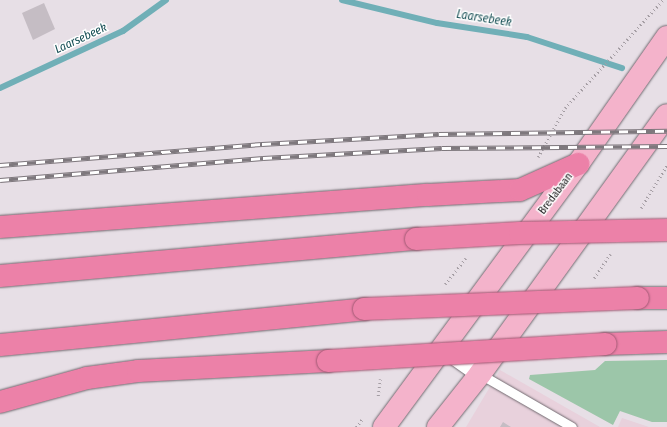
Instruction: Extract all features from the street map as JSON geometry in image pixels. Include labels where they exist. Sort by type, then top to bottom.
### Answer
[{"type":"highway","points":[[0,228],[428,195],[520,190],[578,164]]},
{"type":"highway","points":[[6,275],[416,239],[520,233],[667,230]]},
{"type":"highway","points":[[0,345],[364,309],[667,298]]},
{"type":"highway","points":[[0,402],[41,389],[87,378],[138,371],[605,344],[667,342]]},
{"type":"main road","name":"Bredabaan","points":[[384,427],[578,164],[667,37]]},
{"type":"main road","points":[[438,427],[480,374],[667,115]]},
{"type":"street","points":[[441,348],[480,374]]},
{"type":"lane","points":[[480,374],[572,427]]},
{"type":"path","points":[[598,73],[663,0]]},
{"type":"shaded area","points":[[500,370],[600,427],[466,427]]},
{"type":"shaded area","points":[[622,418],[649,427],[618,427]]},
{"type":"green space","points":[[667,360],[667,422],[652,422],[620,411],[613,425],[529,379],[530,375],[595,370],[605,361]]},
{"type":"building","points":[[44,3],[55,29],[33,40],[22,13]]},
{"type":"building","points":[[503,422],[511,427],[500,427]]},
{"type":"waterway","name":"Laarsebeek","points":[[0,88],[123,31],[166,0]]},
{"type":"waterway","name":"Laarsebeek","points":[[342,0],[437,23],[527,37],[622,68]]},
{"type":"railway","points":[[0,165],[262,144],[439,134],[667,131]]},
{"type":"railway","points":[[0,180],[263,158],[442,148],[667,146]]}]
